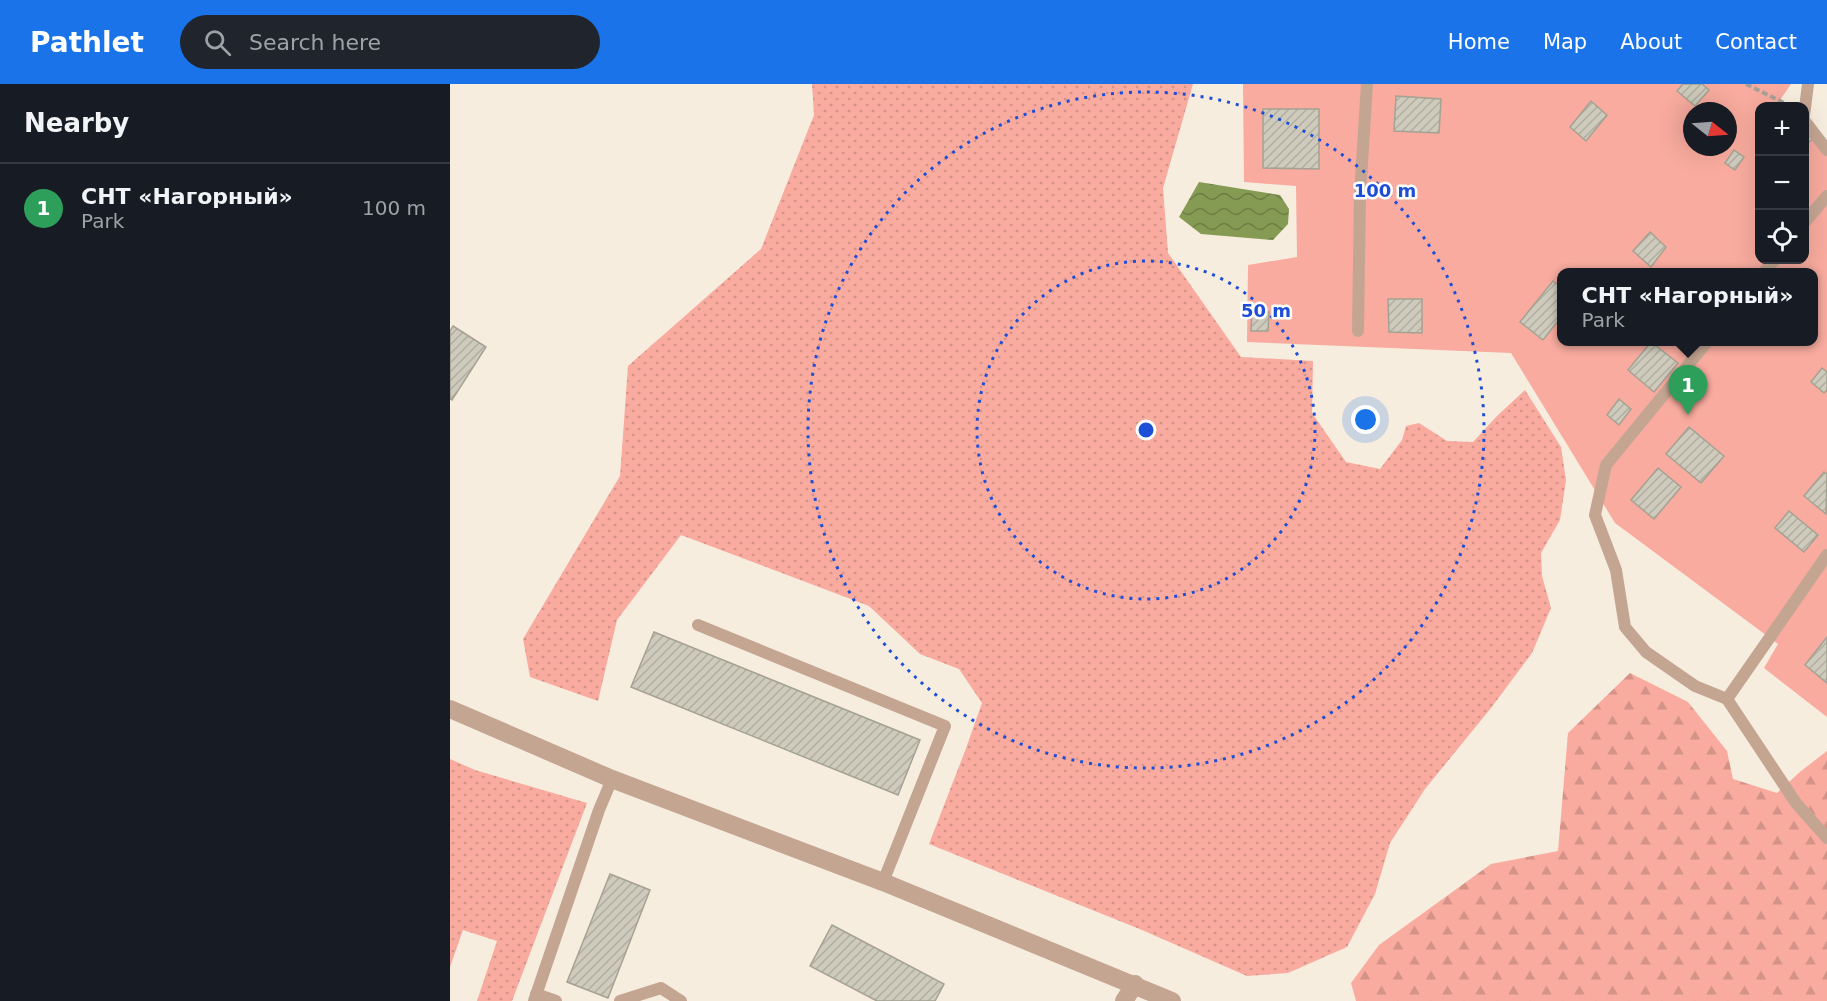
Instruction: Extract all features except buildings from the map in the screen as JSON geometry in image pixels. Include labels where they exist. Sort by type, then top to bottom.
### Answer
[{"type":"street","points":[[450,709],[612,779],[883,882],[1172,1001]]},
{"type":"street","points":[[1124,1001],[1135,984]]},
{"type":"lane","points":[[1358,331],[1360,195],[1367,84]]},
{"type":"lane","points":[[1806,102],[1808,84]]},
{"type":"lane","points":[[1809,125],[1827,150]]},
{"type":"lane","points":[[1809,218],[1827,196]]},
{"type":"lane","points":[[1704,346],[1605,465],[1595,515],[1616,570],[1625,627],[1646,652],[1695,686],[1727,699],[1796,803],[1827,838]]},
{"type":"lane","points":[[1727,699],[1827,555]]},
{"type":"lane","points":[[698,625],[945,726],[883,882]]},
{"type":"lane","points":[[556,1001],[535,997],[598,810],[612,779]]},
{"type":"lane","points":[[620,1001],[661,988],[681,1001]]},
{"type":"path","points":[[1746,84],[1783,102]]},
{"type":"green space","points":[[812,84],[1193,84],[1163,188],[1168,253],[1241,357],[1313,361],[1312,413],[1346,462],[1380,469],[1402,440],[1406,426],[1419,423],[1447,441],[1473,442],[1525,390],[1561,447],[1566,480],[1560,520],[1541,553],[1542,576],[1551,608],[1532,653],[1425,789],[1390,843],[1375,894],[1347,947],[1288,973],[1247,976],[1142,930],[929,844],[982,703],[959,669],[920,654],[869,606],[681,535],[617,620],[598,701],[530,677],[523,639],[620,476],[628,366],[761,249],[814,115]]},
{"type":"green space","points":[[1243,84],[1791,84],[1780,100],[1782,102],[1755,102],[1755,264],[1809,264],[1809,125],[1827,141],[1827,717],[1764,668],[1778,644],[1615,523],[1511,353],[1247,342],[1248,265],[1297,257],[1296,186],[1244,182]]},
{"type":"green space","points":[[1630,673],[1688,702],[1727,751],[1733,779],[1777,793],[1827,751],[1827,1001],[1356,1001],[1351,983],[1379,945],[1491,864],[1558,851],[1568,733]]},
{"type":"green space","points":[[450,759],[475,770],[587,803],[512,1001],[477,1001],[497,941],[463,930],[450,967]]},
{"type":"water","points":[[1199,182],[1280,195],[1289,209],[1288,224],[1273,240],[1201,234],[1179,217]]},
{"type":"place","name":"СНТ «Нагорный»","points":[[1688,415]]}]
